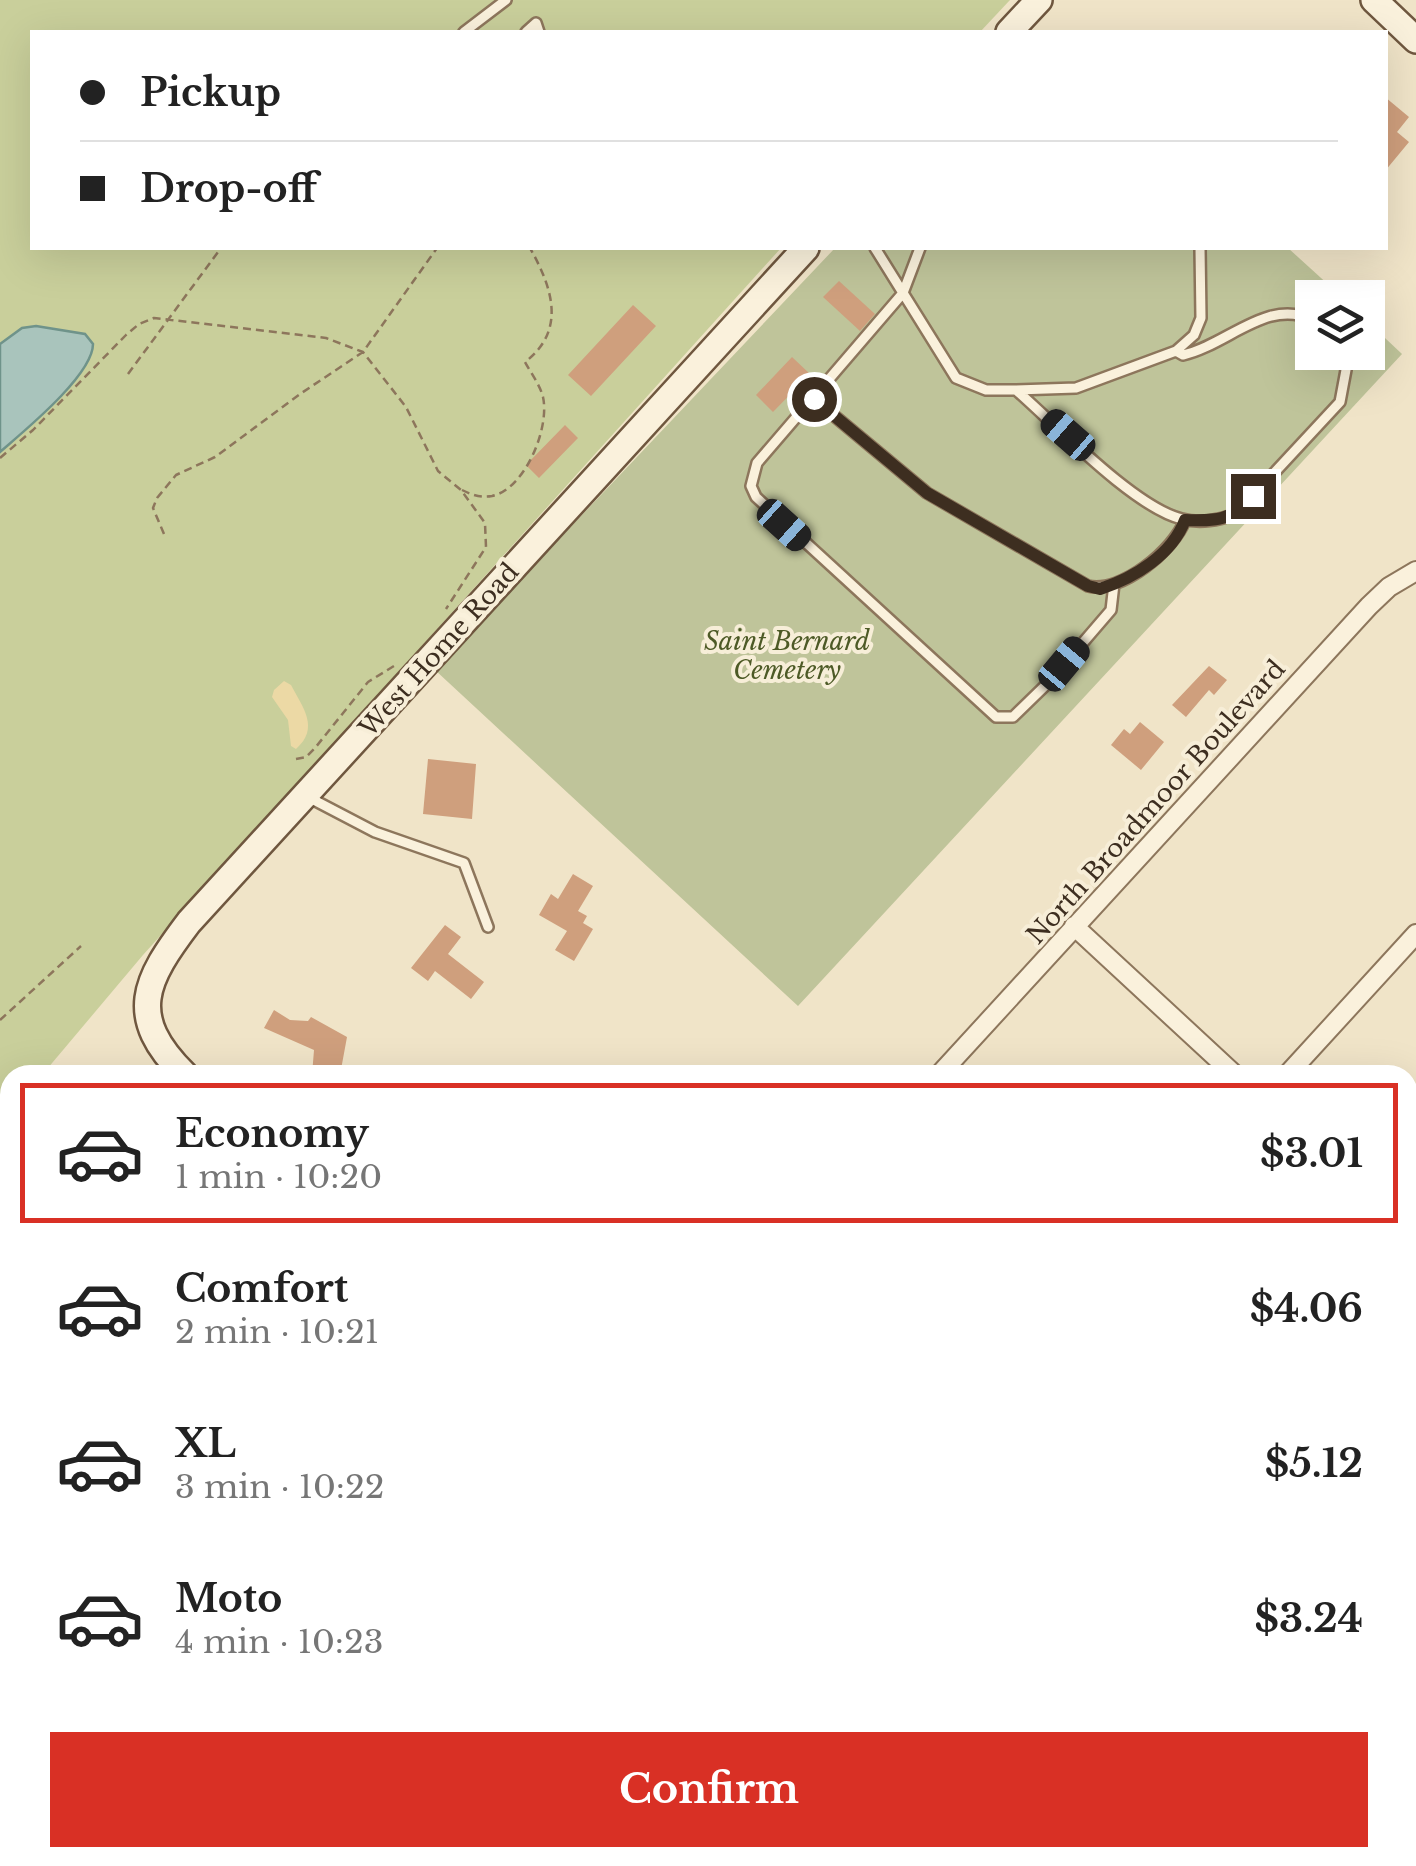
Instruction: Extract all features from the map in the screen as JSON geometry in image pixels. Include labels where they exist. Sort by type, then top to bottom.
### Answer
[{"type":"street","points":[[1011,30],[1039,0]]},
{"type":"street","points":[[1374,0],[1416,40]]},
{"type":"street","name":"West Home Road","points":[[176,1065],[160,1046],[148,1006],[153,974],[189,922],[796,251]]},
{"type":"street","name":"North Broadmoor Boulevard","points":[[948,1065],[1369,606],[1388,587],[1416,570]]},
{"type":"street","points":[[1074,926],[1224,1065]]},
{"type":"street","points":[[1296,1065],[1416,934]]},
{"type":"lane","points":[[467,30],[506,0]]},
{"type":"lane","points":[[876,250],[956,378],[986,390],[1076,388],[1176,351],[1194,335],[1200,318],[1200,250]]},
{"type":"lane","points":[[919,250],[903,293],[757,463],[751,486],[756,497],[996,716],[1013,717],[1050,681],[1111,610],[1114,584]]},
{"type":"lane","points":[[1176,351],[1183,355],[1214,346],[1262,316],[1295,315]]},
{"type":"lane","points":[[1016,390],[1144,502],[1185,520],[1216,521],[1236,514],[1340,402],[1346,370]]},
{"type":"lane","points":[[814,399],[927,493],[1088,586],[1100,589],[1114,584],[1168,548],[1180,535],[1185,520]]},
{"type":"lane","points":[[306,796],[375,832],[464,862],[488,928]]},
{"type":"path","points":[[128,374],[219,250]]},
{"type":"path","points":[[164,534],[153,508],[176,476],[215,457],[362,352],[435,250]]},
{"type":"path","points":[[460,490],[476,496],[496,496],[517,477],[538,447],[544,426],[543,398],[525,362],[548,339],[552,316],[550,291],[531,250]]},
{"type":"path","points":[[0,458],[139,324],[154,318],[326,338],[362,352],[406,407],[438,471],[460,490],[484,524],[486,547],[446,610]]},
{"type":"path","points":[[296,759],[306,757],[315,748],[368,682],[400,663]]},
{"type":"path","points":[[0,1020],[81,946]]},
{"type":"green space","points":[[0,0],[1010,0],[982,30],[30,30],[30,250],[779,250],[143,955],[50,1065],[0,1065]]},
{"type":"green space","name":"Saint Bernard Cemetery","points":[[833,250],[1290,250],[1323,280],[1295,280],[1295,370],[1385,370],[1385,338],[1402,354],[798,1006],[435,670]]},
{"type":"sand","points":[[284,681],[291,685],[307,718],[307,733],[296,749],[291,746],[288,720],[272,697]]},
{"type":"water","points":[[36,326],[85,334],[93,344],[90,357],[56,402],[0,452],[0,344],[22,328]]},
{"type":"building","points":[[1388,100],[1409,117],[1397,132],[1409,142],[1388,167]]},
{"type":"building","points":[[839,281],[875,314],[860,331],[823,297]]},
{"type":"building","points":[[633,305],[656,326],[591,396],[568,375]]},
{"type":"building","points":[[792,357],[810,374],[773,412],[756,395]]},
{"type":"building","points":[[565,425],[578,438],[539,478],[526,465]]},
{"type":"building","points":[[1209,666],[1227,680],[1214,695],[1209,690],[1186,717],[1172,705]]},
{"type":"building","points":[[1140,722],[1164,742],[1141,770],[1111,745],[1124,729],[1130,734]]},
{"type":"building","points":[[428,759],[476,764],[472,819],[423,814]]},
{"type":"building","points":[[573,874],[593,886],[578,911],[587,916],[583,923],[593,929],[574,961],[555,950],[567,931],[539,915],[551,894],[558,899]]},
{"type":"building","points":[[445,925],[461,937],[448,954],[484,982],[471,999],[435,971],[428,981],[411,968]]},
{"type":"building","points":[[274,1010],[290,1020],[308,1021],[311,1017],[347,1037],[342,1065],[313,1065],[314,1050],[264,1028]]},
{"type":"route","points":[[814,399],[927,493],[1088,586],[1100,589],[1153,562],[1180,535],[1185,520],[1216,521],[1236,514],[1253,496]]}]
